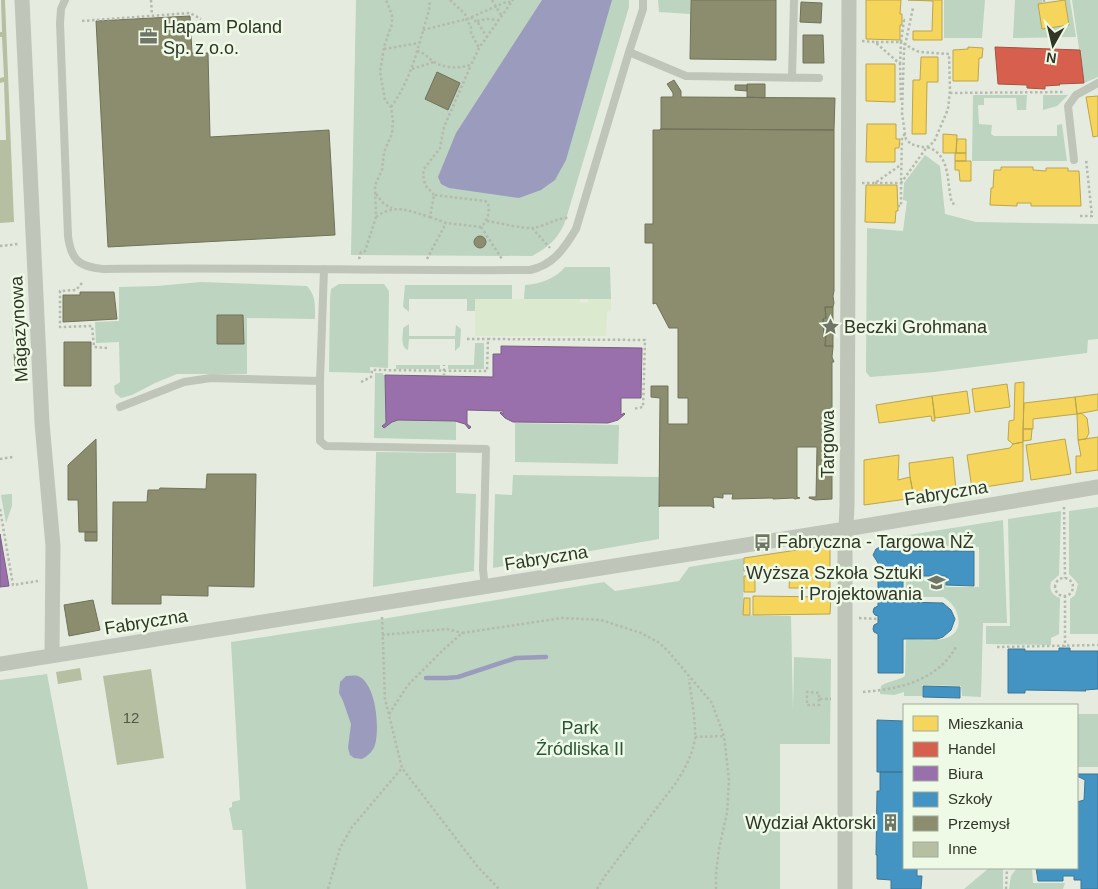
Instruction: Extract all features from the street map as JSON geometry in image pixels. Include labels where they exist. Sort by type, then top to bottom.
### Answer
[{"type":"street","name":"Magazynowa","points":[[22,0],[42,423],[54,546],[52,656]]},
{"type":"street","name":"Targowa","points":[[846,889],[849,0]]},
{"type":"street","name":"Fabryczna","points":[[0,664],[1098,487]]},
{"type":"lane","points":[[65,0],[61,9],[60,23],[68,230],[70,249],[77,261],[93,268],[103,269],[324,268],[530,270],[540,268],[550,262],[564,248],[576,229],[628,52],[643,9],[644,0]]},
{"type":"lane","points":[[792,78],[794,0]]},
{"type":"lane","points":[[628,52],[686,76],[819,78]]},
{"type":"lane","points":[[1074,160],[1067,111],[1069,103],[1080,92],[1098,83]]},
{"type":"lane","points":[[324,268],[320,441],[326,446],[486,449],[483,570],[485,587]]},
{"type":"lane","points":[[120,407],[194,379],[320,381]]},
{"type":"path","points":[[151,0],[152,15]]},
{"type":"path","points":[[359,258],[361,252],[365,251],[376,217],[375,185],[382,170],[384,152],[392,134],[393,120],[391,107],[385,100],[380,72],[384,49],[392,24],[392,15],[386,0]]},
{"type":"path","points":[[391,107],[401,94],[411,69],[430,0]]},
{"type":"path","points":[[450,0],[465,14],[467,22],[471,25],[471,33],[479,48]]},
{"type":"path","points":[[492,0],[502,15]]},
{"type":"path","points":[[423,30],[467,19],[512,1]]},
{"type":"path","points":[[482,227],[487,221],[488,203],[485,201],[434,195],[425,185],[423,174],[424,169],[440,148],[444,127],[479,48],[512,1]]},
{"type":"path","points":[[913,8],[905,44],[902,104],[906,140],[911,144],[934,149],[941,156],[946,165],[950,197],[952,203],[957,205]]},
{"type":"path","points":[[82,21],[190,13],[201,19]]},
{"type":"path","points":[[471,17],[487,37]]},
{"type":"path","points":[[471,25],[476,21],[498,20]]},
{"type":"path","points":[[902,20],[904,20],[901,42],[900,101],[902,104]]},
{"type":"path","points":[[861,41],[901,42],[920,52],[950,54],[948,109],[934,142],[928,147],[901,184]]},
{"type":"path","points":[[384,49],[419,42]]},
{"type":"path","points":[[875,42],[900,64]]},
{"type":"path","points":[[417,50],[434,62],[449,68],[471,66]]},
{"type":"path","points":[[411,69],[434,62]]},
{"type":"path","points":[[950,93],[1080,92]]},
{"type":"path","points":[[898,206],[901,206],[902,137],[905,134]]},
{"type":"path","points":[[1080,216],[1092,216],[1086,156]]},
{"type":"path","points":[[874,183],[902,164]]},
{"type":"path","points":[[862,183],[901,184]]},
{"type":"path","points":[[376,194],[384,204],[392,208],[430,216],[446,223],[482,227]]},
{"type":"path","points":[[430,216],[434,195]]},
{"type":"path","points":[[376,217],[392,208]]},
{"type":"path","points":[[487,221],[532,228],[546,225],[564,217],[570,218]]},
{"type":"path","points":[[426,259],[446,223]]},
{"type":"path","points":[[482,227],[502,260]]},
{"type":"path","points":[[532,228],[551,249]]},
{"type":"path","points":[[0,246],[33,242]]},
{"type":"path","points":[[82,283],[76,290],[60,290],[60,327],[92,326],[94,347],[107,348]]},
{"type":"path","points":[[467,339],[645,340],[643,406],[633,409]]},
{"type":"path","points":[[360,382],[372,377],[372,370],[487,371],[488,339]]},
{"type":"path","points":[[444,365],[444,376]]},
{"type":"path","points":[[0,459],[13,457]]},
{"type":"path","points":[[1064,504],[1065,578]]},
{"type":"path","points":[[0,509],[13,585],[19,584]]},
{"type":"path","points":[[1065,578],[1072,582],[1073,588],[1071,593],[1065,596],[1058,593],[1055,587],[1059,580],[1065,578]]},
{"type":"path","points":[[1065,596],[1065,647]]},
{"type":"path","points":[[379,604],[382,619],[385,699],[402,768],[477,866],[499,889]]},
{"type":"path","points":[[382,634],[447,629],[462,633],[562,618],[600,620],[634,630],[658,642],[682,666],[689,678],[712,703],[724,736],[730,780],[727,813],[719,849],[716,889]]},
{"type":"path","points":[[857,618],[878,619]]},
{"type":"path","points":[[389,714],[408,685],[462,633]]},
{"type":"path","points":[[997,646],[1065,647],[1098,645]]},
{"type":"path","points":[[863,692],[895,688],[918,681],[937,669],[951,656],[956,647]]},
{"type":"path","points":[[597,889],[682,775],[691,755],[695,737],[689,678]]},
{"type":"path","points":[[807,692],[819,693],[819,699],[819,705],[807,705],[807,692]]},
{"type":"path","points":[[819,699],[833,698]]},
{"type":"path","points":[[695,737],[724,736]]},
{"type":"path","points":[[328,889],[340,848],[352,826],[402,768]]},
{"type":"path","points":[[1006,889],[1007,869]]},
{"type":"green space","points":[[356,0],[629,0],[629,7],[564,225],[553,241],[544,249],[532,256],[351,255]]},
{"type":"green space","points":[[658,0],[690,0],[690,14],[659,12]]},
{"type":"green space","points":[[944,0],[985,0],[982,38],[944,38]]},
{"type":"green space","points":[[1015,0],[1042,0],[1042,4],[1038,5],[1042,29],[1069,24],[1065,0],[1070,0],[1076,37],[1013,38]]},
{"type":"green space","points":[[1072,0],[1098,0],[1098,77],[1084,83]]},
{"type":"green space","points":[[973,95],[1027,95],[1026,110],[1017,110],[1016,98],[984,98],[984,105],[978,105],[979,124],[992,125],[991,134],[994,136],[1057,136],[1057,125],[1062,124],[1067,161],[972,161]]},
{"type":"green space","points":[[1043,95],[1068,95],[1057,106],[1043,110]]},
{"type":"green space","points":[[925,155],[940,166],[945,214],[976,222],[1098,224],[1098,339],[1088,340],[1087,353],[934,372],[870,377],[866,372],[867,228],[903,231],[907,201],[903,200],[904,183]]},
{"type":"green space","points":[[565,267],[610,267],[611,299],[524,299],[525,285],[546,280],[556,275]]},
{"type":"green space","points":[[201,282],[307,286],[315,305],[315,319],[247,318],[247,374],[177,374],[132,395],[121,398],[115,393],[114,386],[120,382],[119,342],[96,343],[95,322],[119,321],[119,287]]},
{"type":"green space","points":[[339,284],[384,284],[389,291],[388,368],[370,367],[370,373],[329,372],[331,289]]},
{"type":"green space","points":[[405,285],[512,285],[512,299],[475,299],[475,311],[467,311],[467,299],[409,299],[409,312],[403,307]]},
{"type":"green space","points":[[409,324],[409,336],[455,336],[456,325],[461,329],[460,346],[455,351],[455,339],[409,339],[408,350],[405,349],[402,338],[403,328]]},
{"type":"green space","points":[[22,326],[22,346],[15,351],[12,328]]},
{"type":"green space","points":[[475,343],[484,343],[484,369],[448,369],[448,365],[474,365]]},
{"type":"green space","points":[[396,365],[440,365],[440,369],[396,369]]},
{"type":"green space","points":[[375,373],[383,373],[385,375],[386,423],[398,420],[456,421],[456,440],[374,438]]},
{"type":"green space","points":[[515,423],[619,425],[618,464],[515,462]]},
{"type":"green space","points":[[376,452],[456,453],[456,493],[476,494],[474,571],[373,587]]},
{"type":"green space","points":[[513,475],[659,477],[659,539],[493,568],[495,494],[512,495]]},
{"type":"green space","points":[[12,494],[12,506],[6,523],[1,495]]},
{"type":"green space","points":[[1098,507],[1098,634],[1070,634],[1070,599],[1075,595],[1078,584],[1069,574],[1069,511]]},
{"type":"green space","points":[[1061,511],[1059,575],[1051,582],[1050,587],[1053,594],[1060,598],[1059,634],[1051,638],[1051,645],[986,644],[986,626],[1010,626],[1008,519]]},
{"type":"green space","points":[[1003,520],[1007,623],[983,623],[981,697],[962,696],[961,686],[922,685],[922,696],[904,696],[904,692],[894,695],[880,694],[881,686],[905,676],[906,640],[941,639],[953,635],[957,630],[957,612],[949,601],[943,597],[906,597],[906,579],[945,579],[946,587],[979,587],[979,547],[892,546],[883,539]]},
{"type":"green space","name":"Park Źródliska II","points":[[744,558],[743,615],[791,616],[793,712],[794,657],[831,659],[830,744],[780,744],[780,889],[246,889],[242,830],[233,830],[229,808],[232,807],[232,802],[240,800],[231,642],[604,582],[615,591],[679,581],[689,567]]},
{"type":"green space","points":[[47,674],[88,889],[0,889],[0,680]]},
{"type":"green space","points":[[1078,714],[1098,714],[1098,767],[1078,767]]},
{"type":"green space","points":[[988,869],[1003,869],[1003,889],[964,889]]},
{"type":"green space","points":[[1016,869],[1032,869],[1033,883],[1065,883],[1063,889],[1009,889],[1011,876]]},
{"type":"shaded area","points":[[475,299],[580,299],[580,303],[588,303],[588,299],[611,299],[611,311],[607,312],[606,336],[475,336]]},
{"type":"water","points":[[542,0],[612,0],[566,160],[555,180],[541,190],[519,198],[449,188],[441,184],[438,177],[456,133]]},
{"type":"water","points":[[346,676],[358,676],[364,680],[373,696],[377,718],[375,745],[370,753],[362,759],[354,758],[350,755],[348,748],[351,724],[339,693],[340,682]]},
{"type":"building: Mieszkania","points":[[866,0],[901,0],[900,14],[902,14],[902,25],[900,25],[900,40],[866,39]]},
{"type":"building: Mieszkania","points":[[908,0],[942,0],[942,40],[913,40],[913,31],[932,31],[933,1]]},
{"type":"building: Mieszkania","points":[[1065,0],[1069,25],[1042,29],[1038,4]]},
{"type":"building: Mieszkania","points":[[968,47],[983,48],[982,58],[979,58],[978,81],[953,81],[953,50],[968,49]]},
{"type":"building: Mieszkania","points":[[921,57],[938,57],[938,82],[927,82],[926,134],[912,134],[913,80],[920,80]]},
{"type":"building: Mieszkania","points":[[866,64],[895,64],[895,102],[866,101]]},
{"type":"building: Mieszkania","points":[[1098,96],[1098,136],[1093,137],[1086,97]]},
{"type":"building: Mieszkania","points":[[867,124],[896,124],[896,139],[900,139],[899,148],[895,148],[895,162],[866,162]]},
{"type":"building: Mieszkania","points":[[943,134],[957,135],[956,153],[943,153]]},
{"type":"building: Mieszkania","points":[[957,139],[966,139],[966,153],[956,153]]},
{"type":"building: Mieszkania","points":[[955,153],[966,153],[966,161],[955,161]]},
{"type":"building: Mieszkania","points":[[955,161],[971,161],[971,181],[960,181],[959,170],[955,170]]},
{"type":"building: Mieszkania","points":[[1001,167],[1033,167],[1033,170],[1046,171],[1046,168],[1068,168],[1068,171],[1079,171],[1081,206],[1031,206],[1031,203],[1017,203],[1017,206],[990,205],[994,170],[1001,170]]},
{"type":"building: Mieszkania","points":[[866,185],[897,185],[898,211],[896,211],[895,223],[865,222]]},
{"type":"building: Mieszkania","points":[[1024,382],[1023,442],[1013,444],[1008,440],[1009,421],[1014,420],[1015,383]]},
{"type":"building: Mieszkania","points":[[1007,384],[1010,407],[975,412],[972,389]]},
{"type":"building: Mieszkania","points":[[967,391],[970,413],[935,418],[932,396]]},
{"type":"building: Mieszkania","points":[[1098,394],[1098,410],[1077,414],[1075,397]]},
{"type":"building: Mieszkania","points":[[932,396],[935,421],[932,421],[931,416],[879,423],[876,405]]},
{"type":"building: Mieszkania","points":[[1075,397],[1077,414],[1033,419],[1033,429],[1023,429],[1024,403]]},
{"type":"building: Mieszkania","points":[[1081,413],[1087,418],[1089,433],[1086,439],[1078,440],[1077,414]]},
{"type":"building: Mieszkania","points":[[1023,429],[1032,429],[1031,440],[1023,441]]},
{"type":"building: Mieszkania","points":[[1098,437],[1098,470],[1076,473],[1076,456],[1081,456],[1078,440]]},
{"type":"building: Mieszkania","points":[[1065,439],[1071,474],[1031,480],[1026,445]]},
{"type":"building: Mieszkania","points":[[1023,442],[1023,481],[972,489],[967,455],[1010,448],[1013,444]]},
{"type":"building: Mieszkania","points":[[899,455],[898,480],[910,477],[914,498],[864,505],[864,460]]},
{"type":"building: Mieszkania","points":[[953,457],[956,491],[914,498],[909,463]]},
{"type":"building: Mieszkania","points":[[830,545],[830,588],[789,588],[790,573],[767,573],[767,568],[756,568],[756,572],[744,571],[744,558]]},
{"type":"building: Mieszkania","points":[[744,576],[755,576],[755,592],[744,592]]},
{"type":"building: Mieszkania","points":[[753,596],[831,597],[830,614],[753,615]]},
{"type":"building: Mieszkania","points":[[744,598],[750,598],[750,615],[743,615]]},
{"type":"building: Handel","points":[[995,47],[1080,50],[1084,83],[1045,86],[1045,89],[1027,88],[1027,85],[998,84]]},
{"type":"building: Biura","points":[[501,346],[642,348],[641,398],[621,398],[621,415],[625,414],[618,420],[608,423],[513,422],[500,413],[503,414],[503,411],[467,410],[467,424],[471,427],[469,429],[465,424],[455,421],[398,420],[384,428],[382,426],[386,423],[385,375],[493,377],[493,354],[501,354]]},
{"type":"building: Biura","points":[[0,534],[9,586],[0,587]]},
{"type":"building: Szkoły","points":[[885,546],[890,551],[974,551],[974,586],[946,585],[946,576],[903,576],[903,602],[943,603],[951,610],[955,619],[951,630],[943,637],[937,639],[903,639],[903,673],[878,673],[878,634],[873,629],[874,625],[878,623],[878,616],[873,612],[874,608],[878,606],[878,563],[873,555],[876,549]]},
{"type":"building: Szkoły","points":[[1059,648],[1070,648],[1070,651],[1098,651],[1098,689],[1086,691],[1025,690],[1025,693],[1008,693],[1008,649],[1059,651]]},
{"type":"building: Szkoły","points":[[923,686],[960,687],[960,698],[923,697]]},
{"type":"building: Szkoły","points":[[877,720],[903,721],[903,772],[877,772]]},
{"type":"building: Szkoły","name":"Wydział Aktorski","points":[[880,772],[903,772],[903,869],[917,869],[917,876],[922,876],[921,889],[891,889],[891,880],[877,879],[877,791],[880,791]]},
{"type":"building: Szkoły","points":[[1078,774],[1098,774],[1098,889],[1081,889],[1081,880],[1074,880],[1074,876],[1063,876],[1063,881],[1038,881],[1036,869],[1078,869],[1078,802],[1084,800],[1085,780],[1078,776]]},
{"type":"building: Przemysł","points":[[691,0],[776,0],[776,60],[690,59]]},
{"type":"building: Przemysł","points":[[801,2],[822,3],[821,23],[800,22]]},
{"type":"building: Przemysł","points":[[190,16],[192,53],[208,53],[210,137],[329,130],[335,235],[108,247],[96,21]]},
{"type":"building: Przemysł","points":[[803,35],[823,35],[824,63],[803,63]]},
{"type":"building: Przemysł","points":[[437,72],[460,83],[448,110],[425,99]]},
{"type":"building: Przemysł","points":[[674,80],[681,91],[681,97],[835,98],[834,130],[661,129],[661,97],[673,97],[673,93],[667,84]]},
{"type":"building: Przemysł","points":[[747,84],[765,84],[765,98],[747,97]]},
{"type":"building: Przemysł","points":[[735,85],[747,85],[747,91],[735,90]]},
{"type":"building: Przemysł","points":[[653,130],[834,130],[834,303],[833,307],[825,307],[826,318],[823,319],[824,333],[826,335],[825,346],[833,346],[832,357],[834,362],[832,362],[832,499],[815,500],[809,498],[816,497],[817,447],[797,447],[797,497],[800,498],[732,499],[733,494],[723,494],[723,498],[713,498],[714,508],[711,506],[659,507],[660,398],[651,397],[651,386],[668,386],[668,424],[688,424],[688,398],[678,398],[678,328],[669,328],[656,303],[653,304],[653,243],[645,243],[645,224],[653,224]]},
{"type":"building: Przemysł","points":[[482,236],[485,237],[485,247],[478,248],[475,247],[474,240],[475,237]]},
{"type":"building: Przemysł","points":[[80,292],[114,292],[117,319],[63,322],[63,295],[80,295]]},
{"type":"building: Przemysł","points":[[825,307],[833,307],[833,346],[825,346],[826,335],[824,333],[823,319],[826,318]]},
{"type":"building: Przemysł","points":[[217,315],[243,315],[244,344],[217,344]]},
{"type":"building: Przemysł","points":[[64,342],[91,342],[91,386],[64,386]]},
{"type":"building: Przemysł","points":[[20,353],[21,366],[15,366],[14,354]]},
{"type":"building: Przemysł","points":[[96,439],[97,532],[79,532],[78,500],[68,500],[68,465]]},
{"type":"building: Przemysł","points":[[207,474],[256,474],[254,587],[208,586],[208,596],[161,595],[161,604],[112,604],[113,502],[147,502],[148,490],[159,490],[160,488],[206,489]]},
{"type":"building: Przemysł","points":[[85,532],[97,532],[97,541],[85,541]]},
{"type":"building: Przemysł","points":[[93,600],[100,630],[69,636],[64,605]]},
{"type":"building: Inne","points":[[1,0],[5,0],[14,222],[0,223],[0,140],[6,140],[4,82],[0,83],[0,78],[4,77],[2,37],[0,37],[0,32],[2,32]]},
{"type":"building: Inne","points":[[80,668],[82,680],[58,684],[56,672]]},
{"type":"building: Inne","points":[[151,669],[164,758],[117,765],[103,676]]},
{"type":"waterway","points":[[426,678],[458,677],[516,658],[546,657]]},
{"type":"place","name":"Hapam Poland Sp. z o.o.","points":[[149,37]]},
{"type":"place","name":"Beczki Grohmana","points":[[830,327]]},
{"type":"place","name":"Fabryczna - Targowa NŻ","points":[[763,542]]},
{"type":"place","name":"Wyższa Szkoła Sztuki i Projektowania","points":[[936,583]]},
{"type":"place","name":"Wydział Aktorski","points":[[890,823]]}]
